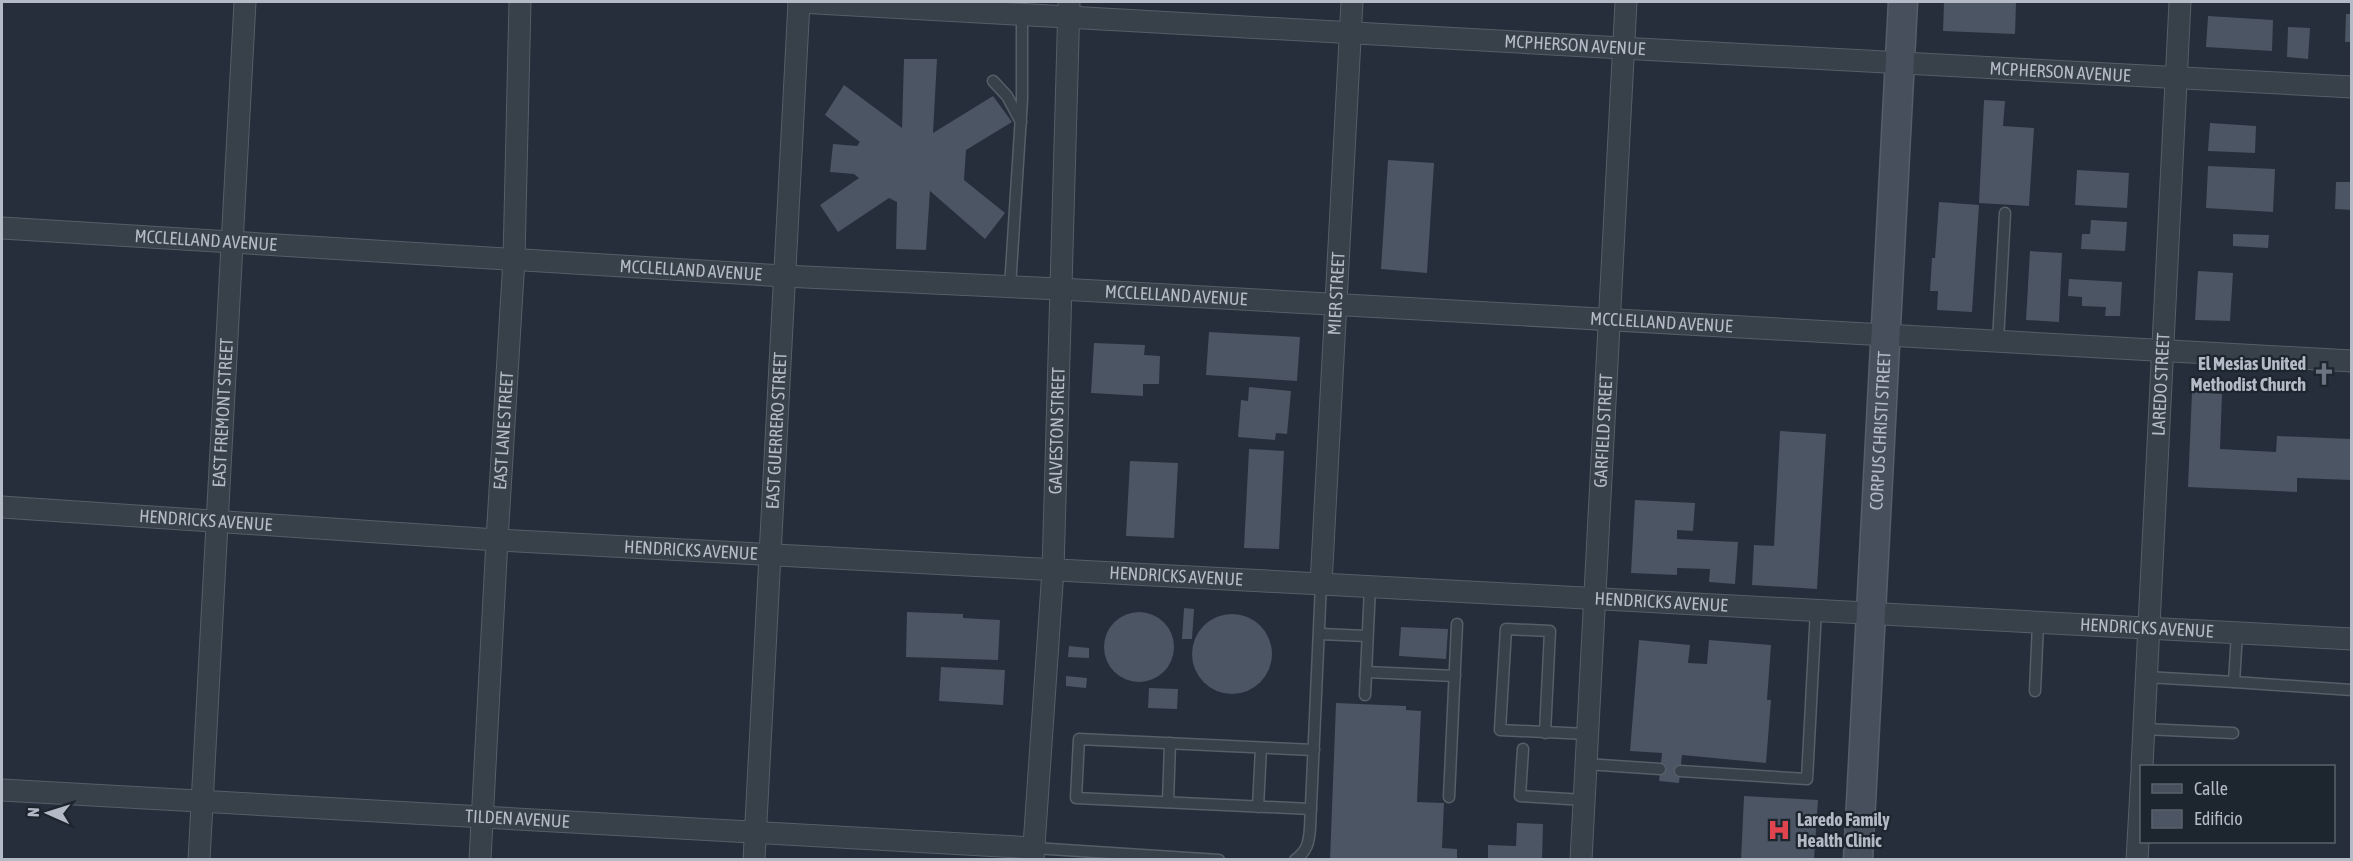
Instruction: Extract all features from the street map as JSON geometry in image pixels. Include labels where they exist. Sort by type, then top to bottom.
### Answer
[{"type":"main road","name":"CORPUS CHRISTI STREET","points":[[1858,860],[1903,2]]},
{"type":"street","name":"EAST FREMONT STREET","points":[[200,860],[245,2]]},
{"type":"street","name":"EAST LANE STREET","points":[[480,860],[514,259],[520,2]]},
{"type":"street","name":"MCPHERSON AVENUE","points":[[799,2],[1022,14],[1069,8],[1351,34],[2352,87]]},
{"type":"street","name":"EAST GUERRERO STREET","points":[[754,860],[799,2]]},
{"type":"street","name":"MIER STREET","points":[[1321,584],[1352,2]]},
{"type":"street","name":"GARFIELD STREET","points":[[1581,860],[1626,2]]},
{"type":"street","name":"LAREDO STREET","points":[[2142,765],[2180,2]]},
{"type":"street","name":"GALVESTON STREET","points":[[1034,854],[1053,570],[1069,8]]},
{"type":"street","name":"MCCLELLAND AVENUE","points":[[2,228],[784,276],[1060,289],[2352,361]]},
{"type":"street","name":"HENDRICKS AVENUE","points":[[2,507],[497,540],[2352,639]]},
{"type":"street","name":"TILDEN AVENUE","points":[[2,790],[755,831],[1034,854]]},
{"type":"street","points":[[2137,860],[2140,807]]},
{"type":"lane","points":[[1010,287],[1021,123],[1022,14]]},
{"type":"lane","points":[[993,81],[1007,96],[1021,123]]},
{"type":"lane","points":[[1998,341],[2005,213]]},
{"type":"lane","points":[[1295,860],[1304,853],[1309,843],[1321,584]]},
{"type":"lane","points":[[1365,695],[1370,587]]},
{"type":"lane","points":[[1680,771],[1807,779],[1816,610]]},
{"type":"lane","points":[[2035,691],[2038,623]]},
{"type":"lane","points":[[1449,797],[1457,624]]},
{"type":"lane","points":[[1545,733],[1550,631],[1506,629],[1500,730],[1545,733],[1587,734]]},
{"type":"lane","points":[[2234,682],[2237,633]]},
{"type":"lane","points":[[1320,634],[1367,636]]},
{"type":"lane","points":[[1366,672],[1455,676]]},
{"type":"lane","points":[[2146,677],[2352,690]]},
{"type":"lane","points":[[2144,729],[2233,733]]},
{"type":"lane","points":[[1311,809],[1076,798],[1079,739],[1314,750]]},
{"type":"lane","points":[[1168,802],[1170,743]]},
{"type":"lane","points":[[1258,807],[1261,748]]},
{"type":"lane","points":[[1523,749],[1520,796],[1584,800]]},
{"type":"lane","points":[[1586,764],[1660,769]]},
{"type":"lane","points":[[1034,854],[1219,860]]},
{"type":"building","points":[[1944,2],[2016,2],[2015,34],[1943,31]]},
{"type":"building","points":[[2346,14],[2352,14],[2352,42],[2345,42]]},
{"type":"building","points":[[2208,16],[2273,20],[2272,51],[2206,47]]},
{"type":"building","points":[[2288,27],[2310,28],[2308,59],[2287,57]]},
{"type":"building","points":[[904,59],[937,59],[933,133],[993,96],[1012,122],[966,150],[964,180],[1005,213],[985,239],[930,191],[926,250],[896,249],[897,202],[889,198],[838,232],[820,205],[859,178],[854,174],[830,172],[833,144],[857,146],[860,142],[825,115],[844,85],[902,128]]},
{"type":"building","points":[[1984,100],[2005,101],[2003,126],[2034,128],[2029,206],[1979,203]]},
{"type":"building","points":[[2210,123],[2256,126],[2255,153],[2208,151]]},
{"type":"building","points":[[1388,160],[1434,163],[1427,273],[1381,269]]},
{"type":"building","points":[[2208,166],[2275,169],[2273,212],[2206,208]]},
{"type":"building","points":[[2077,170],[2129,173],[2127,208],[2075,205]]},
{"type":"building","points":[[2336,182],[2352,182],[2352,210],[2335,209]]},
{"type":"building","points":[[1939,202],[1979,205],[1972,312],[1937,310],[1938,291],[1930,291]]},
{"type":"building","points":[[2091,220],[2127,222],[2125,251],[2081,249],[2082,234],[2090,234]]},
{"type":"building","points":[[2233,234],[2269,235],[2268,248],[2233,246]]},
{"type":"building","points":[[2030,251],[2062,253],[2059,322],[2026,320]]},
{"type":"building","points":[[2198,271],[2233,273],[2230,321],[2195,320]]},
{"type":"building","points":[[2069,279],[2122,282],[2120,316],[2105,316],[2106,307],[2082,306],[2082,297],[2068,296]]},
{"type":"building","points":[[1209,332],[1300,337],[1297,381],[1206,375]]},
{"type":"building","points":[[1094,343],[1145,345],[1144,355],[1160,356],[1159,384],[1143,384],[1143,396],[1091,393]]},
{"type":"building","points":[[1249,387],[1291,391],[1287,434],[1276,433],[1275,440],[1238,437],[1241,400],[1248,401]]},
{"type":"building","points":[[2192,392],[2222,394],[2220,449],[2276,452],[2277,436],[2352,439],[2352,480],[2297,478],[2297,492],[2188,487]]},
{"type":"building","points":[[1780,431],[1826,434],[1817,589],[1752,585],[1754,545],[1774,546]]},
{"type":"building","points":[[1249,449],[1284,451],[1279,549],[1244,548]]},
{"type":"building","points":[[1130,461],[1178,463],[1174,538],[1126,536]]},
{"type":"building","points":[[1635,500],[1695,503],[1693,531],[1677,530],[1677,539],[1738,542],[1735,584],[1709,582],[1710,569],[1677,568],[1677,575],[1631,573]]},
{"type":"building","points":[[1184,608],[1194,609],[1192,639],[1182,639]]},
{"type":"building","points":[[907,612],[963,614],[963,618],[1000,620],[998,660],[906,657]]},
{"type":"building","points":[[1139,612],[1158,618],[1168,628],[1174,647],[1168,666],[1158,676],[1139,682],[1120,676],[1110,666],[1104,647],[1110,628],[1120,618]]},
{"type":"building","points":[[1232,614],[1247,617],[1260,626],[1269,639],[1272,654],[1269,669],[1260,682],[1247,691],[1232,694],[1217,691],[1204,682],[1195,669],[1192,654],[1195,639],[1204,626],[1217,617]]},
{"type":"building","points":[[1401,627],[1448,629],[1446,659],[1399,656]]},
{"type":"building","points":[[1639,640],[1690,645],[1688,663],[1707,664],[1709,640],[1771,645],[1767,700],[1771,700],[1766,763],[1682,755],[1679,783],[1659,781],[1662,753],[1630,751]]},
{"type":"building","points":[[1069,646],[1089,648],[1089,658],[1068,657]]},
{"type":"building","points":[[941,667],[1005,670],[1003,705],[939,701]]},
{"type":"building","points":[[1066,676],[1087,678],[1086,688],[1066,686]]},
{"type":"building","points":[[1149,688],[1178,689],[1177,709],[1148,708]]},
{"type":"building","points":[[1336,703],[1406,706],[1406,710],[1421,711],[1417,802],[1444,803],[1442,848],[1457,849],[1457,860],[1330,860]]},
{"type":"building","name":"Laredo Family Health Clinic","points":[[1744,796],[1818,800],[1814,860],[1741,860]]},
{"type":"building","points":[[1517,823],[1543,824],[1542,860],[1488,860],[1488,845],[1516,846]]},
{"type":"place","name":"El Mesias United Methodist Church","points":[[2324,374]]},
{"type":"place","name":"Laredo Family Health Clinic","points":[[1779,830]]}]
